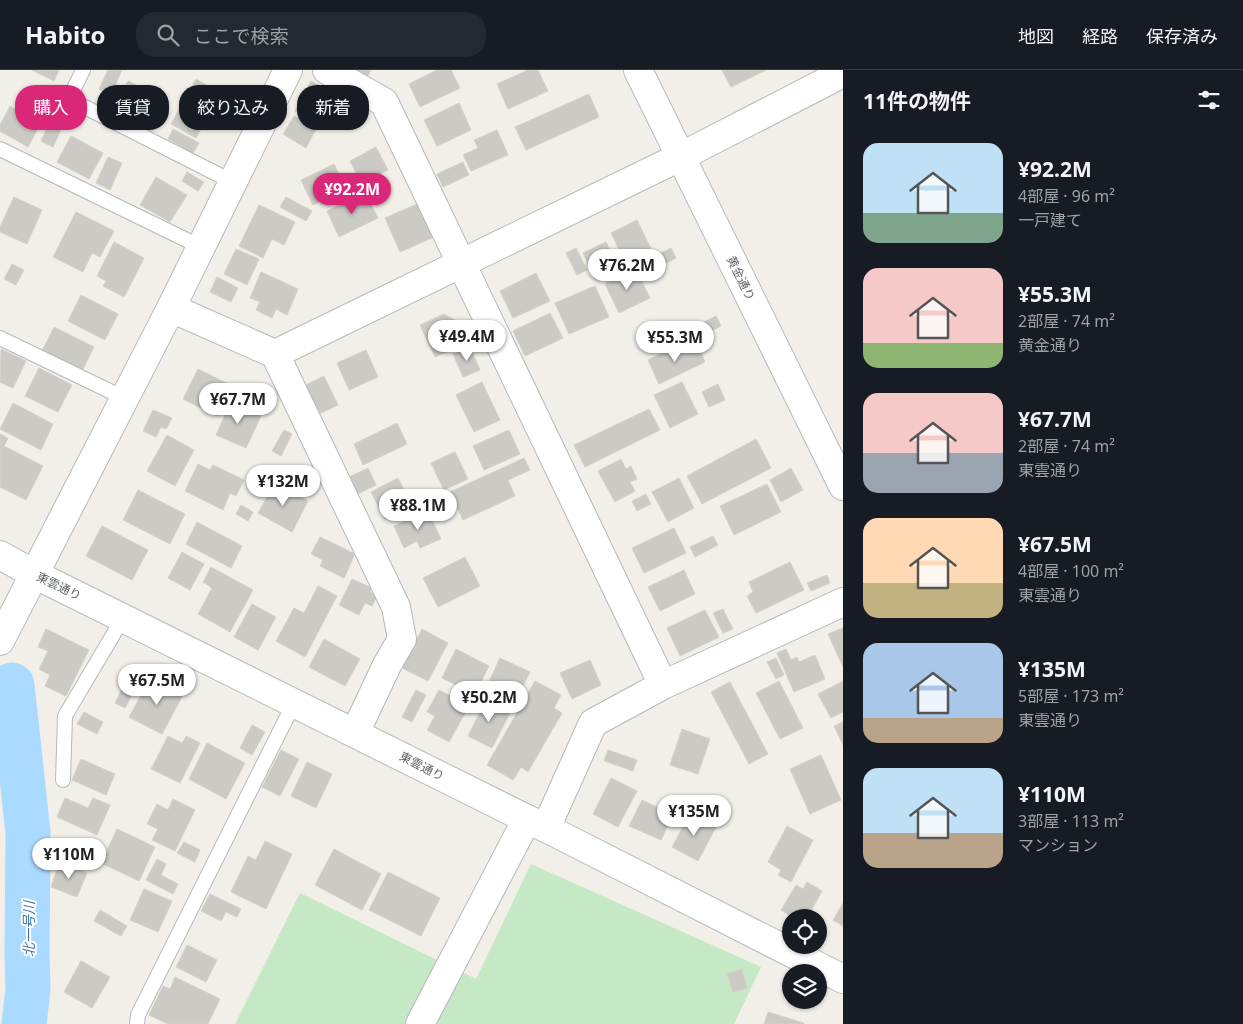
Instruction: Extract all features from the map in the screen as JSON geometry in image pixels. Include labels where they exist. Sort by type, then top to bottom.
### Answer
[{"type":"street","points":[[326,70],[384,102],[663,685]]},
{"type":"street","name":"黄金通り","points":[[638,70],[843,486]]},
{"type":"street","points":[[0,642],[171,308],[285,71]]},
{"type":"street","points":[[275,354],[682,156],[832,75]]},
{"type":"street","points":[[171,308],[275,354],[396,607],[402,639],[387,665],[355,733]]},
{"type":"street","name":"東雲通り","points":[[0,555],[34,574],[536,823],[843,979]]},
{"type":"street","points":[[420,1024],[594,724],[663,685],[843,602]]},
{"type":"lane","points":[[84,70],[69,99],[233,182]]},
{"type":"lane","points":[[0,149],[201,247]]},
{"type":"lane","points":[[0,338],[124,398]]},
{"type":"lane","points":[[63,780],[65,716],[123,618]]},
{"type":"lane","points":[[137,1024],[138,1015],[294,703]]},
{"type":"green space","points":[[531,864],[761,967],[734,1024],[235,1024],[300,893],[476,979]]},
{"type":"building","points":[[32,70],[59,70],[54,81]]},
{"type":"building","points":[[108,70],[122,70],[115,85],[101,85]]},
{"type":"building","points":[[349,70],[371,70],[366,79]]},
{"type":"building","points":[[437,70],[451,70],[460,88],[420,107],[409,84]]},
{"type":"building","points":[[528,70],[538,70],[548,91],[508,109],[497,84]]},
{"type":"building","points":[[722,70],[766,70],[731,87]]},
{"type":"building","points":[[196,79],[207,85],[193,85]]},
{"type":"building","points":[[128,81],[136,85],[126,85]]},
{"type":"building","points":[[311,81],[319,85],[309,85]]},
{"type":"building","points":[[589,94],[599,117],[526,150],[515,127]]},
{"type":"building","points":[[459,103],[471,130],[437,146],[424,120]]},
{"type":"building","points":[[10,106],[15,109],[15,130],[37,130],[28,147],[0,131],[0,125]]},
{"type":"building","points":[[179,110],[179,128],[171,124]]},
{"type":"building","points":[[294,116],[297,118],[297,130],[315,130],[306,148],[283,134]]},
{"type":"building","points":[[173,129],[199,143],[193,153],[168,139]]},
{"type":"building","points":[[46,130],[61,130],[53,147],[41,141]]},
{"type":"building","points":[[182,130],[200,130],[196,138]]},
{"type":"building","points":[[497,130],[508,155],[471,171],[463,155],[478,148],[474,140]]},
{"type":"building","points":[[71,136],[103,153],[89,179],[57,162]]},
{"type":"building","points":[[376,147],[388,170],[361,183],[350,161]]},
{"type":"building","points":[[108,157],[122,163],[110,190],[96,183]]},
{"type":"building","points":[[463,162],[469,175],[443,187],[437,174]]},
{"type":"building","points":[[334,164],[346,189],[313,205],[301,180]]},
{"type":"building","points":[[187,172],[204,182],[198,191],[182,181]]},
{"type":"building","points":[[156,177],[187,195],[170,222],[140,205]]},
{"type":"building","points":[[365,193],[378,218],[339,237],[327,211]]},
{"type":"building","points":[[14,197],[42,210],[27,244],[0,232],[0,227]]},
{"type":"building","points":[[286,197],[312,211],[306,221],[280,207]]},
{"type":"building","points":[[419,203],[434,237],[400,252],[385,218]]},
{"type":"building","points":[[259,205],[295,222],[284,245],[272,239],[263,258],[239,246]]},
{"type":"building","points":[[76,212],[114,231],[100,257],[92,253],[83,272],[53,257]]},
{"type":"building","points":[[637,220],[652,251],[626,264],[611,233]]},
{"type":"building","points":[[114,242],[144,258],[124,297],[103,286],[106,281],[97,276]]},
{"type":"building","points":[[606,242],[619,268],[595,279],[583,253]]},
{"type":"building","points":[[576,248],[587,270],[577,275],[566,253]]},
{"type":"building","points":[[671,248],[676,258],[647,273],[642,262]]},
{"type":"building","points":[[236,249],[259,259],[247,285],[224,274]]},
{"type":"building","points":[[12,264],[24,270],[16,285],[4,279]]},
{"type":"building","points":[[635,268],[650,298],[619,313],[605,284]]},
{"type":"building","points":[[261,272],[298,289],[287,315],[276,309],[272,318],[256,310],[260,302],[250,298]]},
{"type":"building","points":[[536,273],[550,301],[513,318],[500,291]]},
{"type":"building","points":[[217,277],[238,288],[231,302],[210,292]]},
{"type":"building","points":[[595,286],[609,317],[569,334],[555,303]]},
{"type":"building","points":[[81,295],[118,314],[105,340],[68,321]]},
{"type":"building","points":[[550,313],[563,338],[525,356],[513,331]]},
{"type":"building","points":[[444,314],[460,323],[469,341],[435,357],[420,325]]},
{"type":"building","points":[[716,316],[721,326],[695,339],[690,329]]},
{"type":"building","points":[[54,327],[94,347],[82,371],[42,351]]},
{"type":"building","points":[[684,343],[689,353],[699,348],[705,362],[659,384],[648,360]]},
{"type":"building","points":[[470,347],[480,370],[463,377],[453,354]]},
{"type":"building","points":[[1,349],[26,361],[13,388],[0,382]]},
{"type":"building","points":[[366,350],[378,377],[349,390],[337,363]]},
{"type":"building","points":[[39,368],[72,385],[58,412],[25,396]]},
{"type":"building","points":[[198,369],[232,386],[217,416],[183,399]]},
{"type":"building","points":[[324,376],[338,405],[317,415],[304,386]]},
{"type":"building","points":[[482,382],[500,420],[474,432],[456,395]]},
{"type":"building","points":[[682,382],[698,414],[670,428],[654,395]]},
{"type":"building","points":[[718,384],[725,400],[709,407],[702,392]]},
{"type":"building","points":[[231,402],[261,416],[246,448],[216,435]]},
{"type":"building","points":[[13,403],[53,424],[41,450],[0,429]]},
{"type":"building","points":[[649,409],[660,430],[585,467],[574,445]]},
{"type":"building","points":[[153,410],[172,418],[166,429],[161,427],[156,437],[143,431]]},
{"type":"building","points":[[397,423],[407,444],[363,465],[354,444]]},
{"type":"building","points":[[284,430],[292,434],[281,456],[272,451]]},
{"type":"building","points":[[509,430],[520,454],[484,470],[473,446]]},
{"type":"building","points":[[0,434],[8,438],[4,446],[43,466],[26,500],[0,487]]},
{"type":"building","points":[[167,435],[194,450],[175,486],[147,471]]},
{"type":"building","points":[[756,439],[771,468],[702,504],[687,476]]},
{"type":"building","points":[[455,452],[468,479],[444,490],[431,463]]},
{"type":"building","points":[[524,458],[530,470],[508,480],[515,496],[463,520],[450,492]]},
{"type":"building","points":[[621,459],[626,469],[631,466],[637,479],[630,482],[635,491],[615,502],[598,471]]},
{"type":"building","points":[[198,464],[210,470],[213,465],[244,480],[236,496],[230,493],[223,510],[185,491]]},
{"type":"building","points":[[368,468],[376,485],[353,496],[345,479]]},
{"type":"building","points":[[791,468],[803,490],[781,502],[770,480]]},
{"type":"building","points":[[398,478],[412,506],[385,519],[371,492]]},
{"type":"building","points":[[679,478],[694,508],[668,522],[652,492]]},
{"type":"building","points":[[275,483],[308,501],[292,532],[258,513]]},
{"type":"building","points":[[767,484],[781,512],[734,535],[720,506]]},
{"type":"building","points":[[138,490],[185,514],[170,544],[123,520]]},
{"type":"building","points":[[646,494],[651,504],[637,511],[632,501]]},
{"type":"building","points":[[241,505],[253,512],[248,521],[236,514]]},
{"type":"building","points":[[428,511],[441,539],[420,548],[417,541],[404,548],[394,526]]},
{"type":"building","points":[[197,522],[242,546],[231,568],[186,544]]},
{"type":"building","points":[[102,526],[148,550],[132,580],[86,556]]},
{"type":"building","points":[[674,528],[686,553],[644,573],[632,548]]},
{"type":"building","points":[[713,536],[718,545],[695,557],[690,547]]},
{"type":"building","points":[[320,537],[355,554],[344,578],[320,566],[323,560],[311,554]]},
{"type":"building","points":[[182,552],[204,564],[190,590],[168,578]]},
{"type":"building","points":[[465,557],[480,586],[438,607],[423,578]]},
{"type":"building","points":[[790,562],[804,590],[756,613],[747,596],[753,592],[749,582]]},
{"type":"building","points":[[211,567],[253,590],[230,632],[198,614],[212,588],[203,582]]},
{"type":"building","points":[[684,570],[695,594],[660,611],[648,587]]},
{"type":"building","points":[[827,575],[830,583],[811,591],[807,583]]},
{"type":"building","points":[[352,579],[372,588],[370,592],[377,596],[372,606],[365,603],[359,615],[339,605]]},
{"type":"building","points":[[318,586],[337,596],[305,657],[276,641],[294,608],[304,613]]},
{"type":"building","points":[[252,604],[276,617],[258,650],[234,637]]},
{"type":"building","points":[[723,609],[733,629],[723,633],[713,613]]},
{"type":"building","points":[[705,610],[719,637],[680,656],[667,628]]},
{"type":"building","points":[[843,628],[843,667],[828,634]]},
{"type":"building","points":[[46,629],[89,650],[66,696],[45,686],[50,675],[39,669],[48,651],[38,647]]},
{"type":"building","points":[[422,629],[448,643],[428,681],[402,668]]},
{"type":"building","points":[[324,639],[360,659],[345,686],[309,667]]},
{"type":"building","points":[[456,649],[489,666],[475,694],[442,678]]},
{"type":"building","points":[[786,649],[791,660],[797,657],[799,662],[815,655],[825,679],[794,692],[777,653]]},
{"type":"building","points":[[500,658],[530,672],[515,702],[486,688]]},
{"type":"building","points":[[776,658],[784,675],[776,679],[767,662]]},
{"type":"building","points":[[590,660],[601,685],[572,699],[560,673]]},
{"type":"building","points":[[132,669],[143,674],[125,708],[115,703]]},
{"type":"building","points":[[163,681],[184,693],[162,734],[129,717],[148,683],[159,689]]},
{"type":"building","points":[[535,681],[561,695],[554,708],[562,713],[528,772],[521,767],[513,780],[487,765]]},
{"type":"building","points":[[779,681],[803,728],[780,739],[756,693]]},
{"type":"building","points":[[843,681],[843,712],[831,718],[818,694]]},
{"type":"building","points":[[730,682],[768,754],[749,764],[711,692]]},
{"type":"building","points":[[416,690],[426,695],[412,722],[402,717]]},
{"type":"building","points":[[439,690],[469,706],[449,742],[427,730],[435,716],[427,712]]},
{"type":"building","points":[[487,698],[511,711],[492,748],[468,736]]},
{"type":"building","points":[[84,712],[103,722],[97,734],[77,724]]},
{"type":"building","points":[[843,722],[843,745],[834,726]]},
{"type":"building","points":[[252,725],[265,732],[252,755],[240,748]]},
{"type":"building","points":[[682,729],[710,739],[698,774],[670,765]]},
{"type":"building","points":[[168,736],[182,743],[186,736],[200,743],[180,783],[151,769]]},
{"type":"building","points":[[207,743],[245,763],[226,799],[189,779]]},
{"type":"building","points":[[281,750],[299,759],[280,796],[262,787]]},
{"type":"building","points":[[608,750],[637,760],[633,771],[604,761]]},
{"type":"building","points":[[821,755],[841,800],[810,814],[790,769]]},
{"type":"building","points":[[81,759],[115,774],[106,795],[72,780]]},
{"type":"building","points":[[307,762],[332,774],[316,808],[291,796]]},
{"type":"building","points":[[611,778],[637,791],[618,827],[593,814]]},
{"type":"building","points":[[65,798],[88,808],[93,798],[110,805],[97,835],[57,817]]},
{"type":"building","points":[[173,799],[195,810],[175,851],[152,840],[158,829],[147,824],[157,804],[168,810]]},
{"type":"building","points":[[642,800],[673,815],[661,840],[629,826]]},
{"type":"building","points":[[690,814],[716,827],[698,861],[672,847]]},
{"type":"building","points":[[787,826],[813,840],[791,882],[778,875],[781,870],[768,862]]},
{"type":"building","points":[[117,829],[155,847],[139,881],[101,863]]},
{"type":"building","points":[[265,841],[292,854],[266,909],[231,892],[248,856],[256,860]]},
{"type":"building","points":[[184,842],[200,850],[195,862],[177,853]]},
{"type":"building","points":[[334,849],[381,874],[362,910],[315,885]]},
{"type":"building","points":[[157,859],[166,864],[161,875],[178,884],[173,894],[146,880]]},
{"type":"building","points":[[60,862],[87,873],[77,897],[51,887]]},
{"type":"building","points":[[388,872],[440,898],[421,936],[369,910]]},
{"type":"building","points":[[807,882],[822,891],[812,909],[781,910],[796,885],[803,889]]},
{"type":"building","points":[[144,889],[172,901],[158,932],[130,920]]},
{"type":"building","points":[[210,894],[241,909],[237,917],[226,912],[221,921],[201,911]]},
{"type":"building","points":[[843,903],[843,926],[833,920]]},
{"type":"building","points":[[100,910],[127,926],[121,936],[94,921]]},
{"type":"building","points":[[187,945],[217,960],[206,982],[176,967]]},
{"type":"building","points":[[81,961],[110,977],[92,1008],[64,992]]},
{"type":"building","points":[[742,969],[747,988],[733,992],[727,974]]},
{"type":"building","points":[[175,977],[220,999],[208,1024],[168,1024],[149,1015],[163,986],[170,989]]},
{"type":"building","points":[[768,1012],[804,1023],[804,1024],[764,1024]]},
{"type":"waterway","name":"北一号川","points":[[12,685],[28,833],[28,989],[24,1024]]}]
